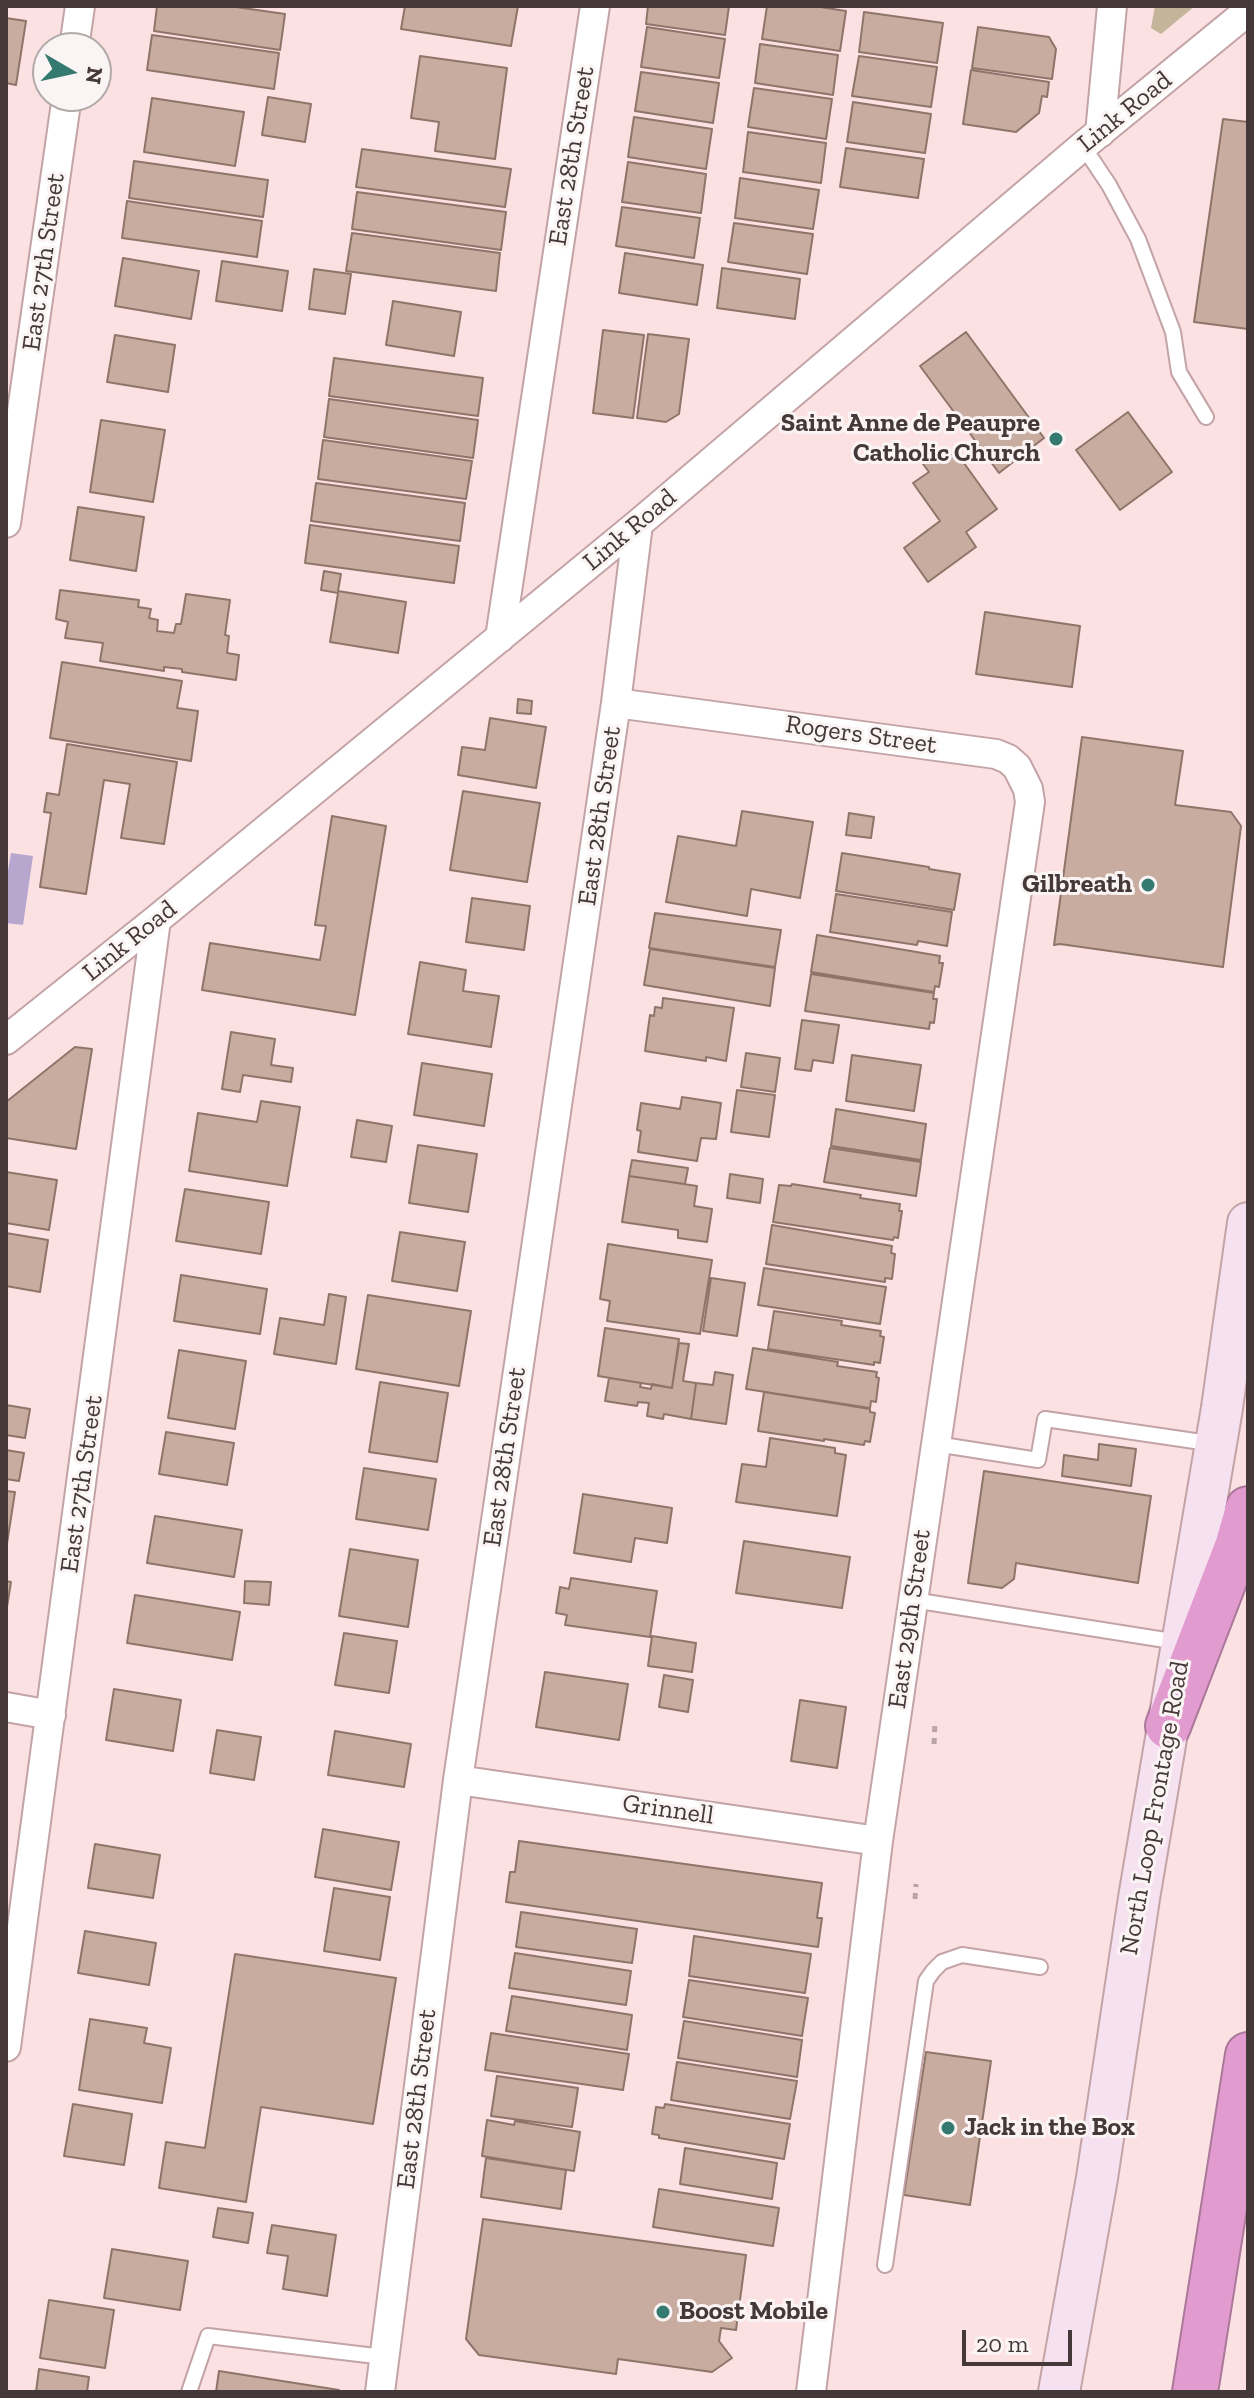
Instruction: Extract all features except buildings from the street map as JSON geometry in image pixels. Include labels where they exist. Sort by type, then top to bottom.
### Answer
[{"type":"highway","points":[[1168,1726],[1237,1547],[1248,1509]]},
{"type":"highway","points":[[1198,2375],[1248,2055]]},
{"type":"main road","name":"North Loop Frontage Road","points":[[1059,2392],[1097,2178],[1137,1908],[1183,1642],[1248,1223]]},
{"type":"street","points":[[76,32],[80,6]]},
{"type":"street","name":"East 28th Street","points":[[500,638],[595,6]]},
{"type":"street","points":[[1091,139],[1112,6]]},
{"type":"street","name":"Link Road","points":[[6,1040],[638,524],[1091,139],[1248,11]]},
{"type":"street","name":"East 27th Street","points":[[6,523],[65,112]]},
{"type":"street","name":"East 28th Street","points":[[380,2392],[458,1780],[616,703],[638,524]]},
{"type":"street","name":"Rogers Street","points":[[616,703],[996,754],[1017,767],[1028,789],[1030,802],[1023,849]]},
{"type":"street","name":"East 29th Street","points":[[811,2392],[878,1841],[1023,849]]},
{"type":"street","name":"East 27th Street","points":[[6,2047],[156,920]]},
{"type":"street","points":[[6,1707],[51,1715]]},
{"type":"street","name":"Grinnell","points":[[458,1780],[878,1841]]},
{"type":"lane","points":[[1091,139],[1109,185],[1138,239],[1173,332],[1179,372],[1206,417]]},
{"type":"lane","points":[[936,1444],[1038,1460],[1045,1419],[1215,1444]]},
{"type":"lane","points":[[913,1600],[1183,1642]]},
{"type":"lane","points":[[885,2265],[926,1981],[942,1962],[962,1955],[1040,1967]]},
{"type":"lane","points":[[189,2392],[208,2336],[384,2357]]},
{"type":"path","points":[[934,1744],[935,1722]]},
{"type":"path","points":[[915,1899],[916,1884]]},
{"type":"shaded area","points":[[1155,6],[1195,6],[1161,34],[1151,28]]},
{"type":"shaded area","points":[[11,853],[33,856],[23,925],[6,923],[6,883]]},
{"type":"place","name":"Saint Anne de Peaupre Catholic Church","points":[[1056,439]]},
{"type":"place","name":"Gilbreath","points":[[1148,885]]},
{"type":"place","name":"Jack in the Box","points":[[948,2128]]},
{"type":"place","name":"Boost Mobile","points":[[663,2312]]}]
